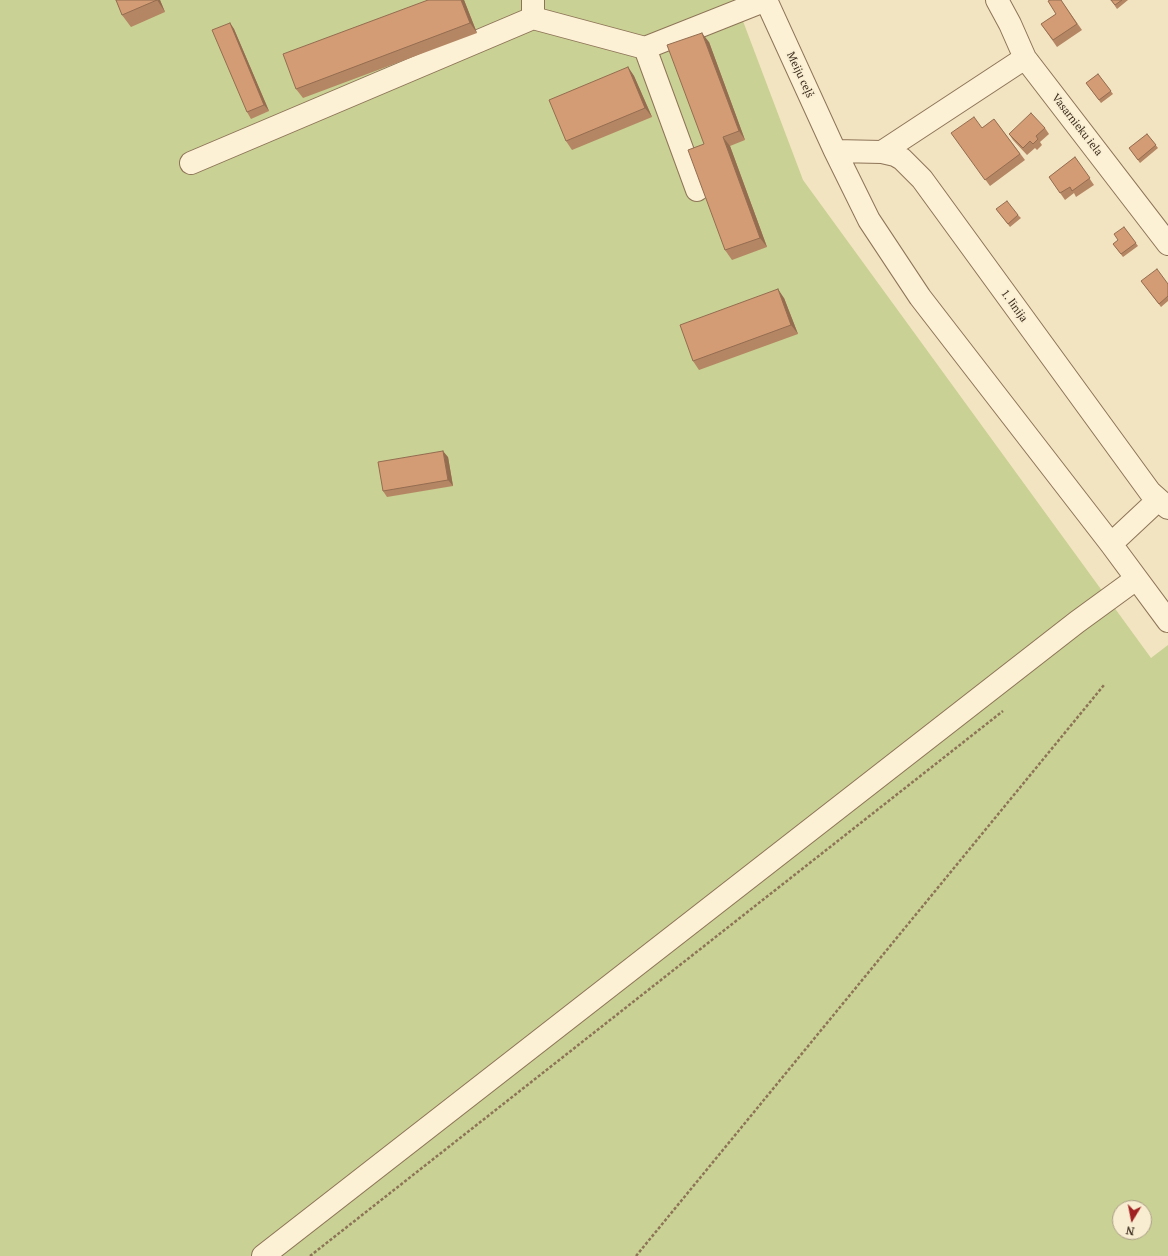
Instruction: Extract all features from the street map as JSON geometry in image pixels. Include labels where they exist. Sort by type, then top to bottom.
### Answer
[{"type":"street","points":[[191,163],[533,9],[645,48],[766,0]]},
{"type":"street","name":"Meiju ceļš","points":[[766,0],[835,151],[869,220],[920,297],[1111,544],[1168,621]]},
{"type":"street","name":"Vasarnieku iela","points":[[997,0],[1010,24],[1025,58],[1168,244]]},
{"type":"street","points":[[645,48],[697,190]]},
{"type":"street","points":[[882,152],[1025,58]]},
{"type":"street","name":"1. līnija","points":[[835,151],[882,152],[902,158],[922,179],[1150,492],[1163,504]]},
{"type":"street","points":[[1111,544],[1163,504]]},
{"type":"street","points":[[263,1256],[1077,622],[1136,579]]},
{"type":"path","points":[[636,1256],[1104,685]]},
{"type":"path","points":[[310,1256],[1005,710]]},
{"type":"green space","points":[[0,0],[735,0],[803,180],[1151,658],[1168,645],[1168,1256],[0,1256]]},
{"type":"building","points":[[116,0],[157,0],[122,15]]},
{"type":"building","points":[[428,0],[461,0],[470,23],[296,89],[283,54]]},
{"type":"building","points":[[1061,0],[1077,24],[1053,40],[1041,24],[1056,14],[1048,1]]},
{"type":"building","points":[[1111,0],[1122,0],[1115,5]]},
{"type":"building","points":[[230,23],[264,105],[247,112],[212,30]]},
{"type":"building","points":[[702,33],[739,131],[723,137],[760,238],[725,250],[688,150],[704,144],[667,45]]},
{"type":"building","points":[[628,67],[645,108],[566,141],[549,100]]},
{"type":"building","points":[[1098,74],[1111,91],[1099,100],[1086,83]]},
{"type":"building","points":[[1031,113],[1045,128],[1036,136],[1038,139],[1033,144],[1030,141],[1023,148],[1009,134]]},
{"type":"building","points":[[974,117],[982,128],[994,119],[1020,154],[985,180],[951,133]]},
{"type":"building","points":[[1147,134],[1156,145],[1138,160],[1129,148]]},
{"type":"building","points":[[1075,157],[1090,178],[1072,191],[1070,187],[1060,193],[1049,177]]},
{"type":"building","points":[[1007,201],[1018,215],[1008,224],[996,209]]},
{"type":"building","points":[[1124,227],[1136,243],[1121,254],[1113,244],[1118,240],[1114,234]]},
{"type":"building","points":[[1157,269],[1168,284],[1168,296],[1159,304],[1141,281]]},
{"type":"building","points":[[778,289],[791,325],[693,361],[680,325]]},
{"type":"building","points":[[443,451],[448,480],[383,491],[378,462]]}]
